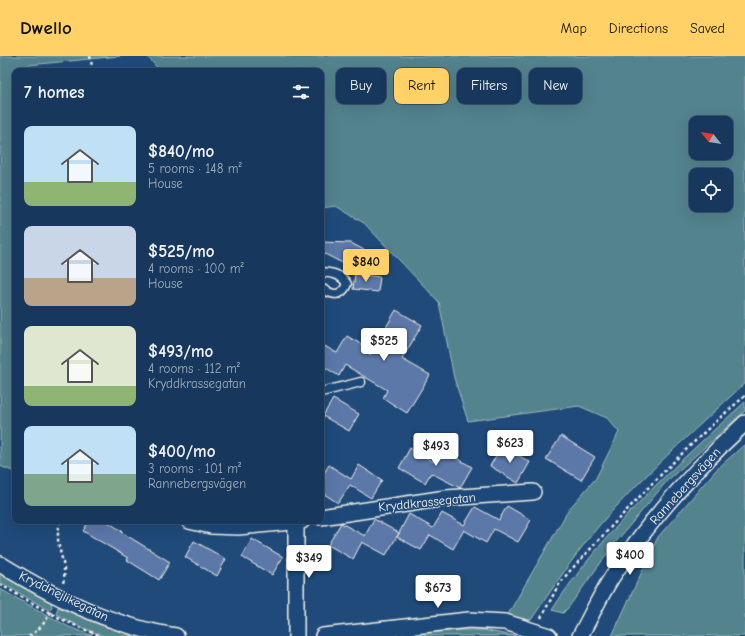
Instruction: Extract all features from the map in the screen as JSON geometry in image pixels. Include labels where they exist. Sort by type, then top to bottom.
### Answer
[{"type":"street","name":"Rannebergsvägen","points":[[580,636],[612,578],[643,534],[690,478],[745,423]]},
{"type":"street","name":"Kryddkrassegatan","points":[[324,517],[446,498],[533,492]]},
{"type":"street","points":[[202,524],[211,526],[225,526],[262,524]]},
{"type":"street","points":[[296,636],[298,524]]},
{"type":"street","name":"Kryddnejlikegatan","points":[[0,564],[95,614],[133,628],[176,636]]},
{"type":"street","points":[[323,636],[469,620],[505,622],[542,633]]},
{"type":"lane","points":[[324,272],[336,274],[344,279],[347,284],[344,291],[340,294],[332,294],[324,290]]},
{"type":"lane","points":[[324,391],[361,382]]},
{"type":"path","points":[[90,56],[92,68]]},
{"type":"path","points":[[542,633],[552,598],[568,573],[668,466],[716,420],[745,396]]},
{"type":"path","points":[[29,636],[34,633],[50,613],[59,596],[65,577],[57,540],[60,524]]},
{"type":"path","points":[[0,584],[50,613],[84,630],[102,636]]},
{"type":"green space","points":[[0,56],[120,56],[29,65],[30,68],[12,68],[12,471],[0,466]]},
{"type":"green space","points":[[147,56],[745,56],[745,383],[661,461],[613,510],[580,549],[531,620],[507,616],[569,509],[596,478],[619,432],[607,418],[579,406],[468,421],[454,378],[439,302],[364,223],[336,206],[324,208],[324,68],[157,68]]},
{"type":"green space","points":[[745,402],[745,411],[667,481],[615,543],[568,608],[563,613],[552,610],[594,553],[641,500],[692,450]]},
{"type":"green space","points":[[745,444],[745,636],[612,636],[658,537],[716,470]]},
{"type":"green space","points":[[0,572],[51,602],[52,607],[49,610],[0,582]]},
{"type":"green space","points":[[0,589],[69,627],[93,636],[0,636]]},
{"type":"green space","points":[[58,607],[98,624],[134,636],[103,636],[78,626],[56,614]]},
{"type":"green space","points":[[459,630],[482,630],[516,636],[392,636]]},
{"type":"building","points":[[324,242],[351,243],[364,250],[354,269],[324,254]]},
{"type":"building","points":[[355,274],[380,277],[378,292],[353,289]]},
{"type":"building","points":[[396,310],[422,325],[402,359],[430,375],[407,413],[383,398],[387,390],[345,365],[339,376],[324,367],[324,346],[337,353],[347,336],[371,350],[370,355]]},
{"type":"building","points":[[333,399],[359,414],[349,431],[324,417]]},
{"type":"building","points":[[561,436],[595,457],[581,480],[546,459]]},
{"type":"building","points":[[502,446],[530,462],[518,483],[490,466]]},
{"type":"building","points":[[410,448],[434,462],[441,449],[472,467],[460,488],[431,473],[425,483],[399,468]]},
{"type":"building","points":[[329,465],[351,479],[359,465],[382,480],[371,498],[350,485],[338,503],[324,494],[324,473]]},
{"type":"building","points":[[507,506],[531,520],[518,542],[494,529],[486,543],[464,530],[453,549],[430,535],[421,550],[397,537],[409,514],[433,528],[442,513],[464,525],[475,507],[499,520]]},
{"type":"building","points":[[374,519],[399,533],[386,555],[362,542],[353,559],[328,545],[341,523],[365,536]]},
{"type":"building","points":[[87,524],[111,524],[122,531],[121,532],[170,562],[159,580],[127,560],[128,558],[83,531]]},
{"type":"building","points":[[252,539],[283,557],[272,575],[242,557]]},
{"type":"building","points":[[194,541],[226,559],[217,576],[185,557]]}]
